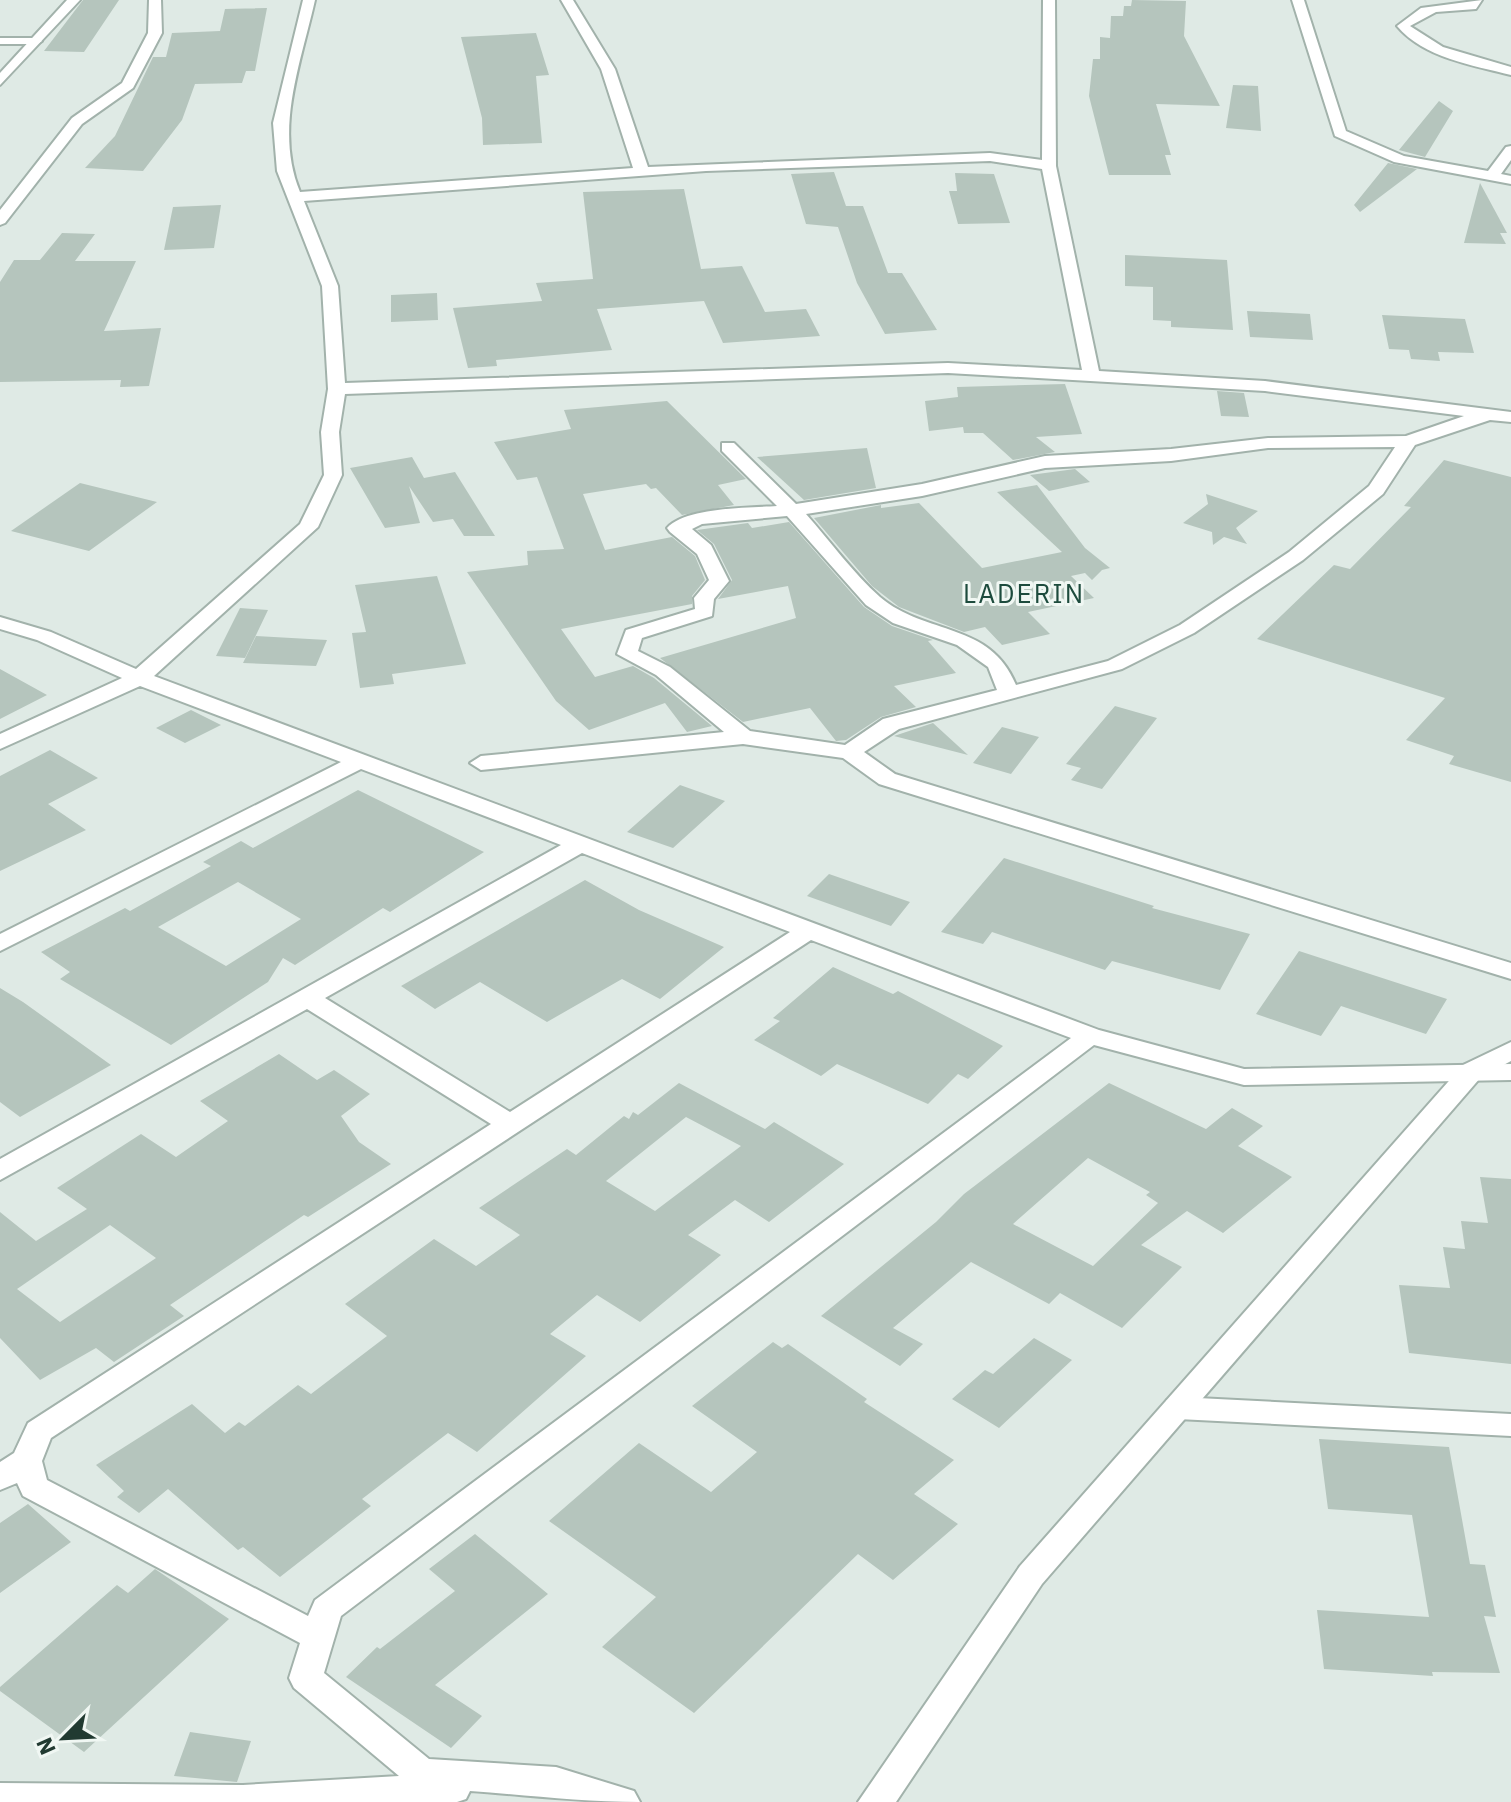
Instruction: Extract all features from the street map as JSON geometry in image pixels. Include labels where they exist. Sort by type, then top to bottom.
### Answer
[{"type":"street","points":[[0,81],[74,0]]},
{"type":"street","points":[[0,220],[77,121],[128,85],[155,33],[155,0]]},
{"type":"street","points":[[0,742],[139,678],[308,527],[333,475],[330,432],[337,389],[330,286],[284,171],[280,123],[309,0]]},
{"type":"street","points":[[567,0],[608,69],[642,172]]},
{"type":"street","points":[[1049,0],[1049,166],[1091,374]]},
{"type":"street","points":[[1298,0],[1340,133],[1354,144],[1383,153],[1511,180]]},
{"type":"street","points":[[1476,0],[1471,6],[1430,9],[1411,16],[1403,26],[1413,38],[1511,71]]},
{"type":"street","points":[[1492,176],[1511,150]]},
{"type":"street","points":[[293,197],[642,172],[990,157],[1049,166]]},
{"type":"street","points":[[337,389],[948,368],[1265,386],[1502,415]]},
{"type":"street","points":[[743,737],[663,671],[627,654],[633,634],[705,612],[704,598],[719,581],[712,559],[697,538],[677,528],[698,519],[792,510],[922,490],[1045,462],[1171,455],[1268,443],[1408,441],[1502,415]]},
{"type":"street","points":[[849,752],[891,724],[1115,665],[1187,629],[1296,556],[1376,490],[1408,441]]},
{"type":"street","points":[[728,447],[792,510],[873,601],[900,619],[964,641],[997,664],[1008,691]]},
{"type":"street","points":[[0,623],[44,636],[139,678],[1090,1036],[1244,1077],[1511,1072]]},
{"type":"street","points":[[481,763],[743,737],[849,752],[887,779],[1511,971]]},
{"type":"street","points":[[0,944],[360,761]]},
{"type":"street","points":[[0,1171],[580,844]]},
{"type":"street","points":[[321,1638],[34,1487],[13,1470],[39,1431],[809,930]]},
{"type":"street","points":[[307,998],[511,1125]]},
{"type":"street","points":[[622,1802],[556,1782],[421,1773],[306,1678],[321,1638],[327,1609],[1090,1036]]},
{"type":"street","points":[[876,1802],[1031,1575],[1472,1071],[1511,1050]]},
{"type":"street","points":[[1178,1408],[1511,1425]]},
{"type":"street","points":[[0,1798],[243,1800],[556,1782]]},
{"type":"lane","points":[[0,41],[37,41]]},
{"type":"building","points":[[83,0],[119,0],[84,52],[44,51]]},
{"type":"building","points":[[1132,0],[1186,1],[1184,36],[1220,106],[1156,104],[1171,155],[1165,155],[1171,175],[1109,175],[1089,96],[1093,59],[1100,59],[1100,37],[1110,38],[1111,16],[1123,16],[1124,6],[1131,6]]},
{"type":"building","points":[[267,8],[255,71],[246,71],[242,83],[195,84],[182,120],[143,171],[85,168],[115,136],[153,57],[166,57],[172,33],[220,31],[225,9]]},
{"type":"building","points":[[536,33],[549,75],[536,76],[542,143],[483,145],[482,118],[461,37]]},
{"type":"building","points":[[1233,85],[1258,86],[1261,131],[1226,128]]},
{"type":"building","points":[[1439,101],[1453,111],[1425,157],[1399,150]]},
{"type":"building","points":[[1388,163],[1417,169],[1360,212],[1354,205]]},
{"type":"building","points":[[834,172],[846,206],[863,206],[888,273],[902,273],[937,330],[885,334],[857,283],[838,227],[806,224],[791,174]]},
{"type":"building","points":[[955,173],[994,174],[1010,223],[958,224],[949,191],[957,191]]},
{"type":"building","points":[[1480,183],[1507,233],[1500,233],[1506,244],[1464,243]]},
{"type":"building","points":[[684,189],[701,269],[742,266],[765,312],[806,309],[820,336],[723,343],[704,301],[597,309],[612,350],[496,360],[497,366],[468,368],[453,308],[542,301],[536,283],[593,279],[583,192]]},
{"type":"building","points":[[221,205],[214,248],[164,250],[173,207]]},
{"type":"building","points":[[62,233],[95,234],[75,261],[136,261],[104,331],[161,328],[149,386],[120,387],[121,380],[0,382],[0,282],[14,260],[40,260]]},
{"type":"building","points":[[1125,255],[1227,260],[1233,330],[1171,327],[1171,321],[1153,320],[1153,287],[1125,286]]},
{"type":"building","points":[[437,293],[438,320],[391,322],[391,295]]},
{"type":"building","points":[[1247,311],[1310,314],[1313,340],[1250,337]]},
{"type":"building","points":[[1382,315],[1465,319],[1474,353],[1438,352],[1440,361],[1411,359],[1409,350],[1389,349]]},
{"type":"building","points":[[1065,384],[1082,434],[1036,437],[1055,452],[1013,460],[983,433],[964,433],[963,427],[929,431],[925,401],[958,397],[957,387]]},
{"type":"building","points":[[1217,391],[1244,393],[1249,417],[1221,416]]},
{"type":"building","points":[[667,401],[746,479],[718,485],[734,505],[682,515],[656,488],[651,489],[646,484],[583,494],[605,550],[672,537],[695,556],[705,580],[692,596],[692,604],[561,629],[595,677],[633,666],[654,678],[712,726],[687,732],[665,703],[589,730],[556,701],[467,572],[528,565],[527,551],[564,549],[537,477],[517,480],[494,442],[571,429],[564,410]]},
{"type":"building","points":[[867,448],[876,488],[804,500],[757,457]]},
{"type":"building","points":[[412,457],[424,478],[455,472],[495,536],[464,536],[453,519],[433,522],[409,486],[420,523],[385,528],[350,468]]},
{"type":"building","points":[[1444,460],[1511,477],[1511,782],[1449,764],[1454,756],[1406,740],[1445,698],[1257,639],[1334,565],[1350,569],[1411,507],[1404,506]]},
{"type":"building","points":[[1075,469],[1090,482],[1049,491],[1030,475]]},
{"type":"building","points":[[80,483],[157,502],[89,551],[11,531]]},
{"type":"building","points":[[1037,485],[1085,548],[1110,568],[1102,570],[1092,580],[1085,573],[1071,576],[1094,598],[1028,612],[1050,634],[1002,645],[985,627],[964,632],[899,607],[872,586],[814,518],[881,505],[881,508],[919,503],[982,568],[1062,552],[997,492]]},
{"type":"building","points":[[1206,494],[1258,511],[1236,528],[1247,544],[1224,537],[1213,545],[1212,532],[1183,523],[1208,504]]},
{"type":"building","points":[[789,522],[864,607],[892,626],[933,640],[928,641],[956,673],[894,686],[916,707],[881,717],[846,740],[836,741],[810,708],[743,722],[660,658],[796,618],[788,586],[718,599],[732,580],[714,544],[697,530],[748,523],[752,528]]},
{"type":"building","points":[[437,576],[466,664],[392,674],[394,684],[360,688],[352,633],[366,632],[355,585]]},
{"type":"building","points":[[240,608],[268,610],[245,658],[216,656]]},
{"type":"building","points":[[256,636],[327,640],[316,666],[243,663]]},
{"type":"building","points":[[0,669],[47,695],[0,719]]},
{"type":"building","points":[[1115,706],[1157,718],[1102,789],[1071,780],[1081,768],[1066,764]]},
{"type":"building","points":[[191,710],[221,725],[185,743],[156,728]]},
{"type":"building","points":[[933,723],[968,755],[894,736]]},
{"type":"building","points":[[1002,727],[1039,737],[1011,774],[973,763]]},
{"type":"building","points":[[50,750],[98,778],[48,804],[86,830],[0,871],[0,776]]},
{"type":"building","points":[[680,785],[725,801],[673,848],[627,832]]},
{"type":"building","points":[[358,790],[484,852],[390,912],[383,908],[295,965],[283,958],[268,982],[171,1045],[60,979],[70,972],[41,952],[125,908],[130,911],[211,866],[203,862],[241,841],[253,848]],"holes":[[[238,882],[301,919],[226,966],[158,927]]]},
{"type":"building","points":[[1004,858],[1154,906],[1152,908],[1250,934],[1220,990],[1112,961],[1105,970],[992,932],[983,944],[941,932]]},
{"type":"building","points":[[829,874],[910,902],[891,926],[807,896]]},
{"type":"building","points":[[585,880],[639,910],[724,947],[660,999],[622,979],[547,1022],[480,982],[435,1009],[401,986]]},
{"type":"building","points":[[1299,951],[1447,999],[1426,1034],[1341,1006],[1321,1036],[1256,1014]]},
{"type":"building","points":[[833,967],[893,994],[898,991],[1003,1046],[968,1079],[958,1074],[928,1104],[837,1064],[821,1076],[754,1040],[780,1021],[773,1018]]},
{"type":"building","points":[[0,988],[111,1065],[20,1117],[0,1102]]},
{"type":"building","points":[[279,1054],[317,1080],[334,1070],[370,1094],[341,1116],[359,1142],[391,1164],[308,1217],[304,1215],[170,1305],[184,1316],[114,1362],[96,1348],[40,1380],[0,1338],[0,1212],[36,1241],[87,1209],[57,1188],[141,1134],[176,1157],[228,1121],[200,1101]],"holes":[[[110,1225],[156,1258],[60,1322],[17,1289]]]},
{"type":"building","points":[[679,1083],[765,1129],[774,1122],[844,1164],[769,1222],[735,1200],[688,1235],[721,1255],[640,1322],[597,1295],[550,1334],[586,1356],[477,1452],[448,1433],[362,1499],[371,1506],[280,1577],[243,1547],[238,1550],[168,1489],[139,1513],[117,1497],[124,1491],[96,1465],[192,1404],[225,1433],[239,1422],[245,1426],[298,1385],[311,1394],[387,1336],[345,1304],[434,1239],[476,1266],[520,1235],[479,1208],[567,1149],[576,1155],[624,1116],[629,1119],[633,1112],[638,1115]],"holes":[[[686,1117],[741,1146],[655,1211],[606,1181]]]},
{"type":"building","points":[[1109,1083],[1206,1129],[1232,1108],[1263,1126],[1238,1146],[1292,1177],[1223,1233],[1187,1211],[1141,1245],[1182,1267],[1122,1328],[1060,1293],[1049,1304],[971,1262],[893,1328],[923,1344],[900,1366],[821,1316],[936,1222],[964,1194]],"holes":[[[1088,1158],[1150,1192],[1146,1195],[1158,1203],[1093,1266],[1013,1224]]]},
{"type":"building","points":[[1480,1177],[1511,1179],[1511,1364],[1409,1353],[1399,1285],[1450,1288],[1443,1247],[1465,1249],[1461,1221],[1488,1223]]},
{"type":"building","points":[[1034,1338],[1072,1360],[999,1428],[952,1399],[985,1370],[993,1374]]},
{"type":"building","points":[[773,1342],[782,1348],[788,1344],[867,1399],[864,1402],[954,1460],[914,1494],[958,1524],[893,1580],[858,1554],[694,1713],[602,1647],[656,1597],[549,1521],[639,1443],[711,1492],[757,1452],[692,1406]]},
{"type":"building","points":[[1319,1439],[1449,1447],[1470,1564],[1485,1565],[1496,1617],[1484,1616],[1500,1673],[1432,1672],[1433,1676],[1324,1669],[1317,1610],[1429,1617],[1412,1515],[1328,1509]]},
{"type":"building","points":[[28,1504],[71,1542],[0,1593],[0,1523]]},
{"type":"building","points":[[475,1534],[548,1594],[435,1685],[482,1716],[451,1748],[346,1677],[377,1647],[380,1649],[455,1591],[429,1569]]},
{"type":"building","points":[[155,1569],[229,1619],[84,1752],[0,1691],[0,1687],[117,1585],[128,1593]]},
{"type":"building","points":[[190,1732],[251,1741],[237,1782],[174,1776]]},
{"type":"district","name":"LADERIN","points":[[1024,593]]}]
